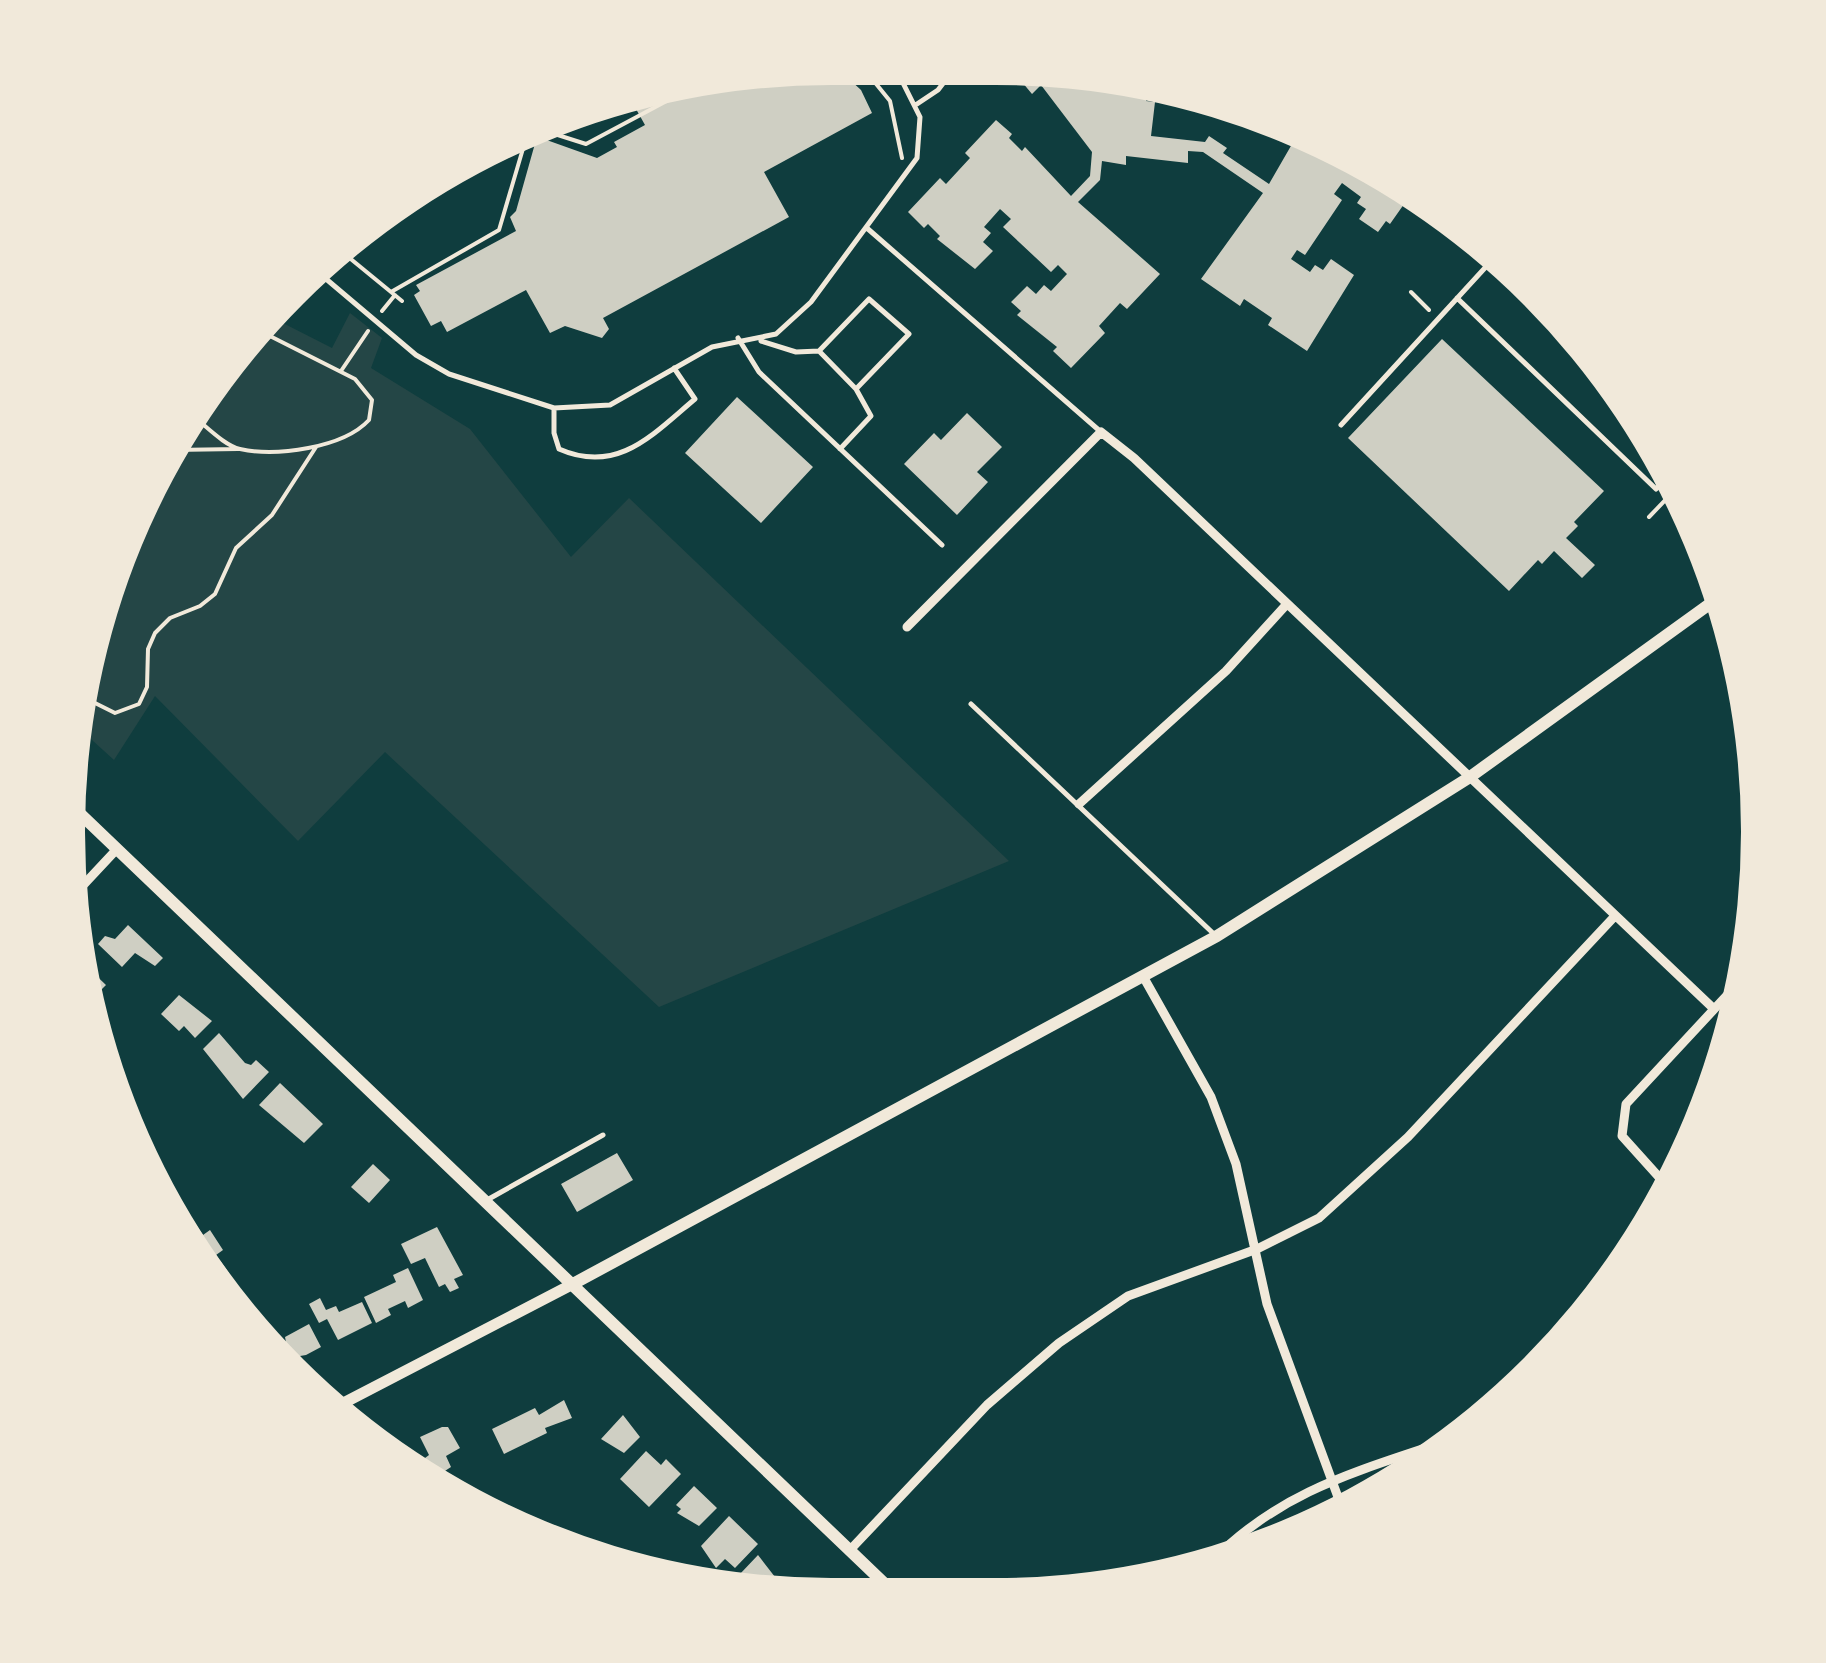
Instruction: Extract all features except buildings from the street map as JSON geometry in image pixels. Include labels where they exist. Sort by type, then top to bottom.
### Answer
[{"type":"main road","points":[[571,1286],[1217,936],[1470,776],[1706,607]]},
{"type":"main road","points":[[86,820],[879,1578]]},
{"type":"street","points":[[907,627],[1100,432],[1134,458],[1714,1008]]},
{"type":"street","points":[[1080,804],[1226,671],[1286,605]]},
{"type":"street","points":[[87,881],[117,849]]},
{"type":"street","points":[[850,1550],[987,1406],[1060,1343],[1128,1296],[1257,1249],[1319,1218],[1408,1137],[1614,916]]},
{"type":"street","points":[[1144,978],[1211,1097],[1236,1164],[1267,1304],[1337,1495]]},
{"type":"street","points":[[1657,1175],[1622,1136],[1626,1104],[1722,1000]]},
{"type":"street","points":[[348,1401],[571,1286]]},
{"type":"street","points":[[1242,1535],[1274,1508],[1330,1479],[1406,1454]]},
{"type":"lane","points":[[758,340],[776,334],[798,315],[906,179],[920,148],[917,104],[906,85]]},
{"type":"lane","points":[[917,104],[943,85]]},
{"type":"lane","points":[[868,229],[1100,432]]},
{"type":"lane","points":[[1341,425],[1484,268]]},
{"type":"lane","points":[[329,280],[436,368],[554,408],[610,405],[674,368],[738,338],[796,352],[819,351],[869,298],[909,334],[856,389]]},
{"type":"lane","points":[[1457,298],[1657,488]]},
{"type":"lane","points":[[738,338],[759,372],[942,546]]},
{"type":"lane","points":[[819,351],[856,389],[870,416],[840,449]]},
{"type":"lane","points":[[554,408],[554,433],[559,449],[577,457],[633,452],[695,398],[674,368]]},
{"type":"lane","points":[[971,704],[1217,936]]},
{"type":"lane","points":[[484,1202],[603,1135]]},
{"type":"path","points":[[877,85],[890,101],[906,179]]},
{"type":"path","points":[[562,136],[586,144],[659,105]]},
{"type":"path","points":[[341,371],[393,293],[499,230],[523,152]]},
{"type":"path","points":[[352,259],[402,301]]},
{"type":"path","points":[[1412,292],[1438,319]]},
{"type":"path","points":[[190,450],[316,448],[350,436],[372,415],[368,393],[341,371],[272,337]]},
{"type":"path","points":[[206,425],[238,449]]},
{"type":"path","points":[[96,704],[115,714],[139,704],[147,687],[148,649],[155,633],[170,618],[200,606],[214,594],[236,548],[272,515],[316,448]]},
{"type":"path","points":[[1648,518],[1664,501]]},
{"type":"shaded area","points":[[350,313],[382,338],[371,368],[470,429],[571,557],[629,498],[1009,861],[659,1007],[385,752],[298,841],[155,696],[114,760],[91,739],[99,686],[125,592],[162,501],[211,417],[285,324],[332,348]]}]
